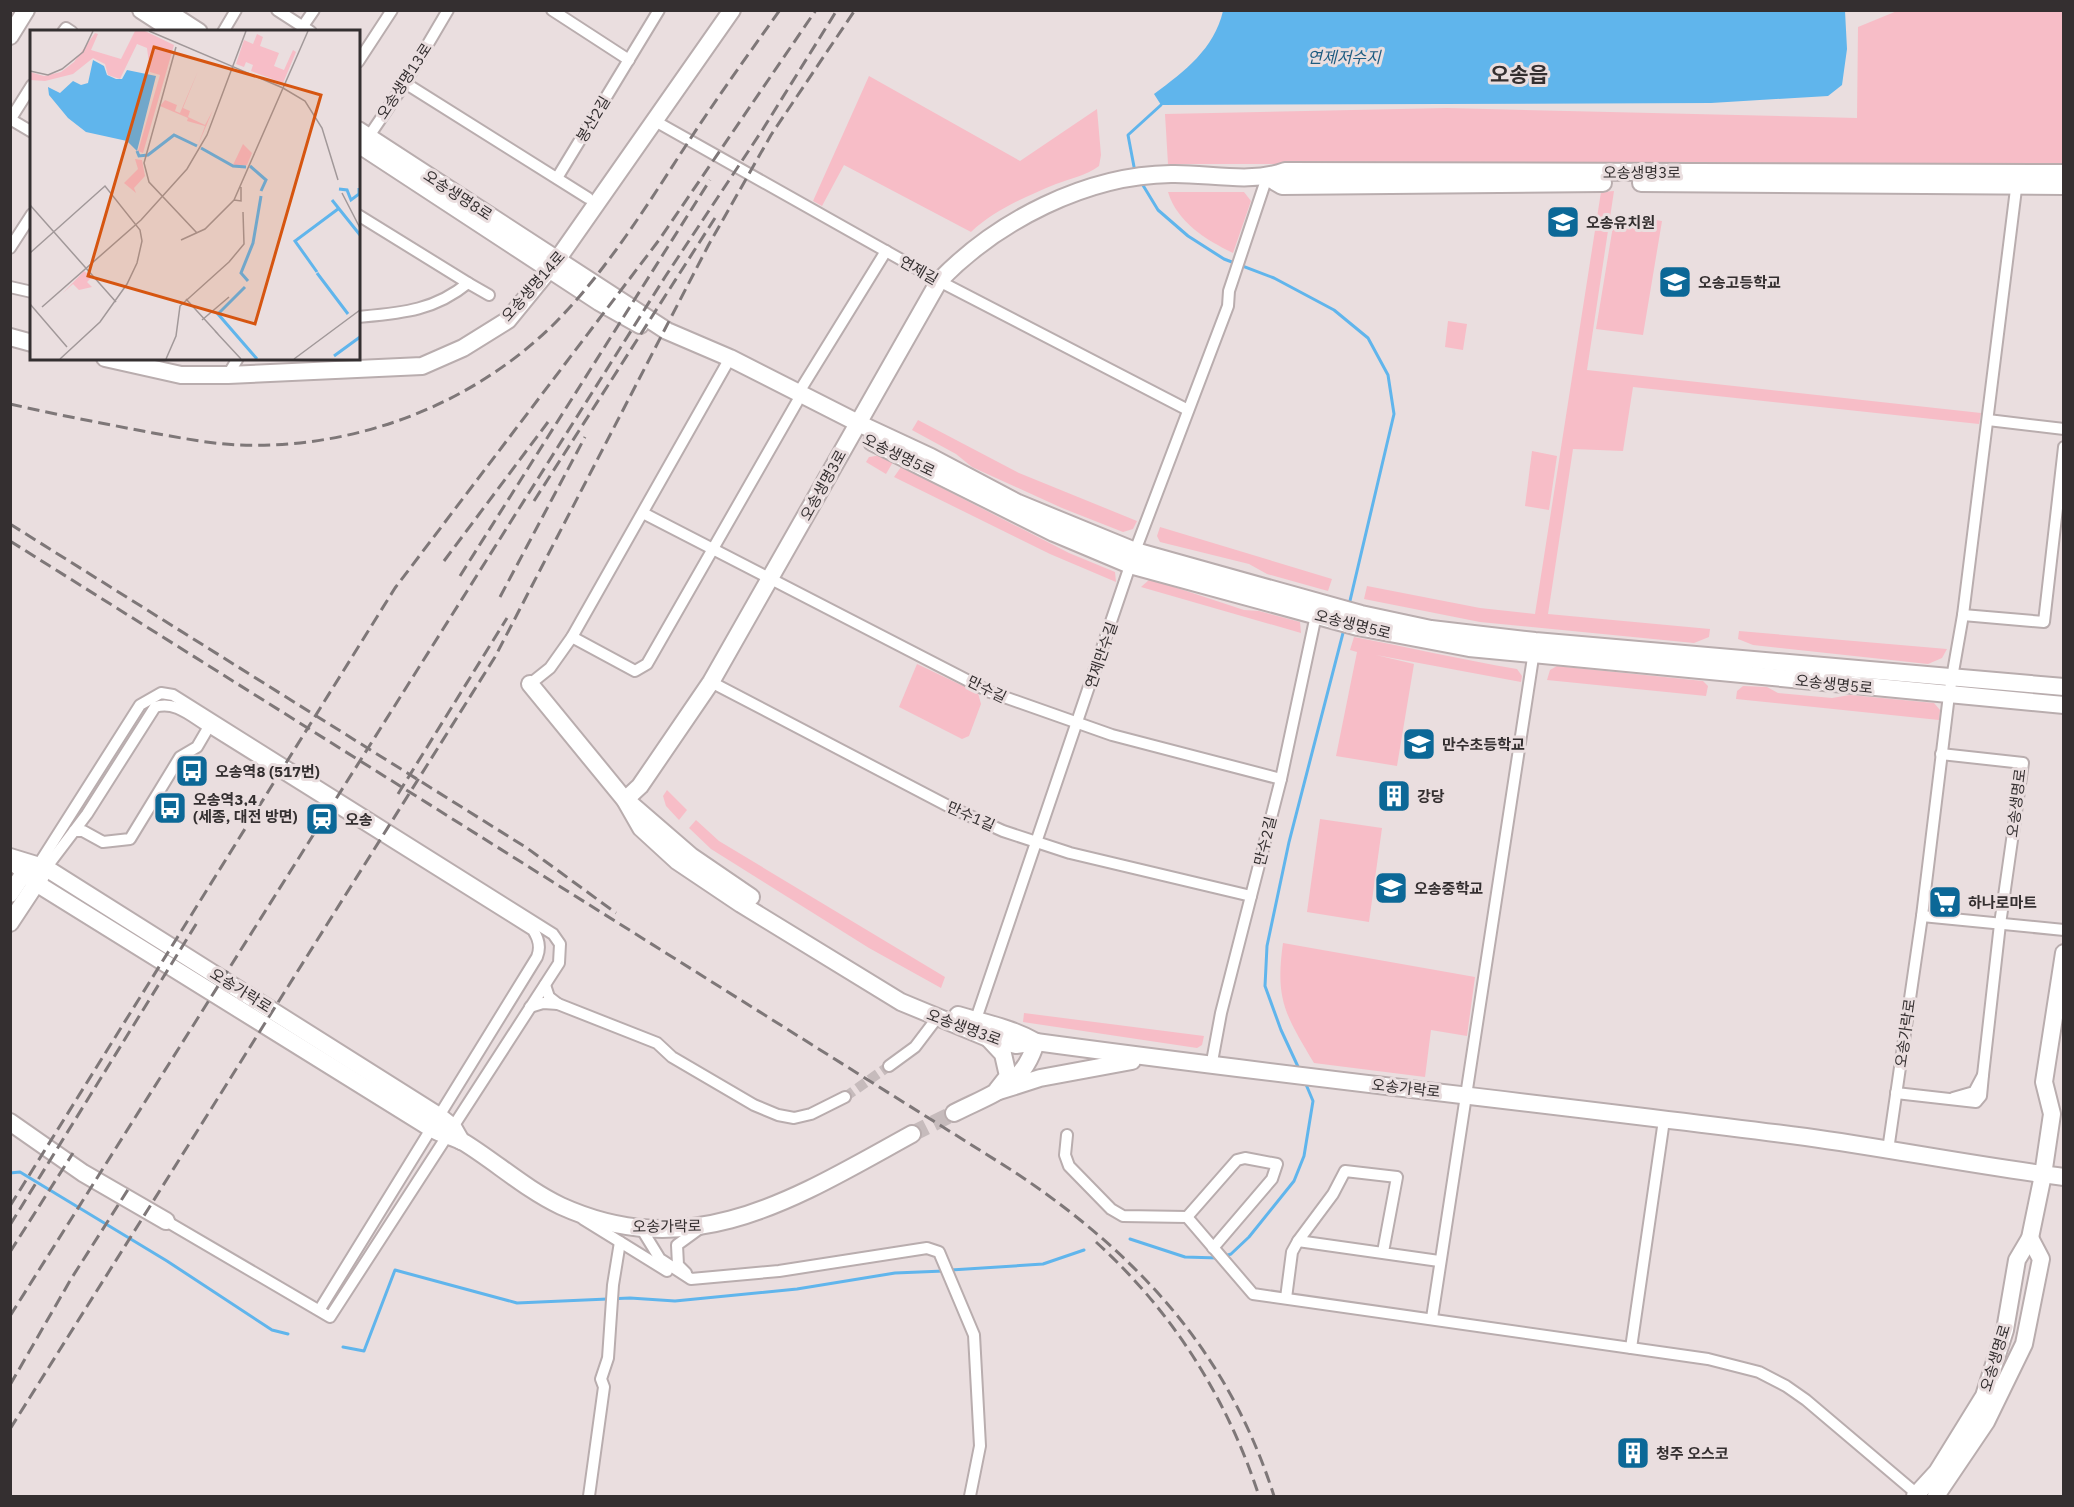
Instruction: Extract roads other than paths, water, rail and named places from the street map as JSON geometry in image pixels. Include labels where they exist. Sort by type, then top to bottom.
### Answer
[{"type":"street","points":[[10,36],[26,10]]},
{"type":"street","points":[[141,10],[172,30]]},
{"type":"street","points":[[165,10],[197,30]]},
{"type":"street","points":[[224,30],[236,10]]},
{"type":"street","points":[[277,10],[307,29],[314,10]]},
{"type":"street","points":[[360,59],[392,10]]},
{"type":"street","name":"오송생명13로","points":[[361,141],[405,83],[448,10]]},
{"type":"street","points":[[552,10],[629,60]]},
{"type":"street","name":"봉산2길","points":[[557,178],[658,10]]},
{"type":"street","name":"오송생명14로","points":[[114,360],[181,375],[228,375],[422,366],[463,348],[507,320],[553,265],[732,10]]},
{"type":"street","points":[[405,83],[588,198]]},
{"type":"street","points":[[30,88],[11,120],[30,131]]},
{"type":"street","name":"연제길","points":[[655,121],[768,187],[939,281],[1188,410]]},
{"type":"street","name":"오송생명8로","points":[[361,141],[553,265],[667,331],[728,362]]},
{"type":"street","name":"오송생명3로","points":[[625,800],[640,786],[711,682],[939,281],[978,245],[1004,229],[1078,192],[1120,180],[1170,174],[1267,177],[1285,171],[2017,179],[2064,186]]},
{"type":"street","name":"오송생명3로","points":[[2017,179],[2064,173]]},
{"type":"street","name":"연제만수길","points":[[975,1022],[1034,842],[1133,558],[1228,306],[1229,291],[1267,177]]},
{"type":"street","points":[[2017,179],[1963,615],[1950,687],[1922,916],[2064,930]]},
{"type":"street","points":[[360,215],[489,295]]},
{"type":"street","points":[[10,248],[30,217]]},
{"type":"street","points":[[572,637],[635,671],[647,664],[798,397],[886,251]]},
{"type":"street","points":[[360,317],[411,312],[450,298],[468,283]]},
{"type":"street","points":[[10,287],[30,292]]},
{"type":"street","points":[[10,337],[30,342]]},
{"type":"street","points":[[228,375],[237,360]]},
{"type":"street","points":[[625,800],[530,684],[550,668],[572,637],[728,362]]},
{"type":"street","name":"오송생명5로","points":[[728,362],[1054,533],[1316,615],[1334,613]]},
{"type":"street","points":[[1988,420],[2064,429]]},
{"type":"street","points":[[1963,615],[2044,622],[2064,447]]},
{"type":"street","name":"만수길","points":[[643,513],[990,692],[1077,724],[1281,779]]},
{"type":"street","name":"오송생명5로","points":[[1133,558],[1359,621],[1431,629],[1534,647],[1950,687],[2064,705]]},
{"type":"street","name":"만수2길","points":[[1211,1067],[1221,1013],[1281,779],[1316,615]]},
{"type":"street","points":[[1432,1318],[1534,647]]},
{"type":"street","name":"만수1길","points":[[711,682],[950,807],[1034,842],[1070,853],[1251,896]]},
{"type":"street","name":"오송생명5로","points":[[1950,687],[2064,687]]},
{"type":"street","points":[[10,1122],[83,1173],[320,1309],[330,1317],[446,1130],[537,957],[540,947],[536,935],[211,723],[173,695],[161,693],[140,705],[42,866]]},
{"type":"street","points":[[10,894],[30,878],[74,831],[155,707],[165,704],[173,705],[211,723],[552,934],[560,944],[559,963],[530,1008],[320,1309]]},
{"type":"street","points":[[74,831],[83,831],[103,842],[130,839],[180,757],[197,747],[211,723]]},
{"type":"street","name":"오송생명로","points":[[1896,1093],[1978,1101],[1981,1096],[2000,924],[2023,763],[1941,754]]},
{"type":"street","name":"오송생명3로","points":[[625,800],[641,828],[677,861],[741,904],[901,1002],[988,1038],[1016,1045],[1036,1042]]},
{"type":"street","name":"오송생명3로","points":[[625,800],[691,856],[758,902],[890,984],[935,1007],[975,1022],[1017,1030],[1036,1042]]},
{"type":"street","name":"오송가락로","points":[[10,858],[42,866],[560,1205],[618,1225],[641,1228],[704,1227],[798,1196],[912,1134]]},
{"type":"street","name":"오송가락로","points":[[10,858],[30,878],[446,1130]]},
{"type":"street","points":[[10,923],[30,878]]},
{"type":"street","name":"오송가락로","points":[[1888,1150],[1922,916]]},
{"type":"street","name":"오송생명로","points":[[1916,1495],[1937,1472],[1984,1396],[2005,1330],[2018,1260],[2030,1238],[2043,1174],[2052,1114],[2044,1082],[2064,953]]},
{"type":"street","points":[[544,985],[549,996],[558,1004]]},
{"type":"street","points":[[530,1008],[543,1003],[558,1004],[657,1043],[693,1069],[754,1105],[778,1115],[794,1118],[811,1114],[845,1097]]},
{"type":"street","points":[[889,1066],[915,1047],[937,1018]]},
{"type":"street","points":[[988,1038],[1007,1063],[1008,1076],[996,1092]]},
{"type":"street","points":[[954,1113],[1019,1078],[1030,1062],[1036,1042]]},
{"type":"street","name":"오송가락로","points":[[1036,1042],[1211,1067],[1465,1094],[1664,1120],[1888,1150],[2064,1177]]},
{"type":"street","points":[[996,1092],[1062,1074],[1152,1058]]},
{"type":"street","name":"오송생명로","points":[[2052,1114],[2064,1098]]},
{"type":"street","points":[[1631,1348],[1664,1120]]},
{"type":"street","points":[[1067,1135],[1065,1155],[1069,1166],[1111,1209],[1123,1216],[1187,1217],[1237,1160],[1245,1158],[1276,1164],[1272,1179],[1214,1250]]},
{"type":"street","points":[[1286,1298],[1292,1252],[1334,1194],[1345,1171],[1397,1178],[1383,1252]]},
{"type":"street","points":[[560,1205],[666,1270],[691,1279],[779,1271],[927,1248],[939,1252],[974,1335],[980,1446],[970,1497]]},
{"type":"street","points":[[1187,1217],[1253,1294],[1708,1359],[1768,1377],[1806,1400],[1916,1495]]},
{"type":"street","points":[[691,1279],[678,1265],[677,1245],[685,1237],[704,1227]]},
{"type":"street","points":[[641,1228],[660,1258],[691,1279]]},
{"type":"street","name":"오송생명로","points":[[1936,1497],[1986,1422],[2024,1344],[2041,1259],[2030,1238]]},
{"type":"street","points":[[1298,1241],[1439,1261]]},
{"type":"street","points":[[590,1497],[604,1387],[601,1379],[608,1358],[613,1292],[620,1242]]},
{"type":"water","name":"연제저수지","points":[[1223,11],[1845,11],[1847,49],[1842,85],[1828,96],[1711,103],[1161,105],[1154,94],[1197,58],[1213,37]]},
{"type":"waterway","points":[[1135,172],[1128,135],[1161,105]]},
{"type":"waterway","points":[[1141,182],[1158,210],[1188,236],[1224,259],[1274,278],[1334,310],[1368,338],[1388,375],[1394,414],[1349,605]]},
{"type":"waterway","points":[[1300,1071],[1281,1030],[1265,986],[1267,946],[1289,842],[1344,629]]},
{"type":"waterway","points":[[1225,1256],[1231,1254],[1249,1237],[1294,1181],[1304,1156],[1313,1101],[1305,1082]]},
{"type":"waterway","points":[[10,1173],[20,1172],[167,1261],[272,1330],[288,1334]]},
{"type":"waterway","points":[[1130,1239],[1185,1257],[1218,1258]]},
{"type":"waterway","points":[[951,1270],[1043,1264],[1084,1250]]},
{"type":"waterway","points":[[343,1347],[364,1351],[395,1270],[517,1303],[630,1298],[675,1301],[797,1289],[895,1273],[944,1271]]},
{"type":"tunnel","points":[[845,1097],[889,1066]]},
{"type":"tunnel","points":[[912,1134],[954,1113]]},
{"type":"railway","points":[[10,404],[153,433],[240,445],[283,444],[326,439],[368,430],[408,417],[448,400],[520,354],[572,305],[623,241],[707,114],[780,10]]},
{"type":"railway","points":[[10,1206],[395,588],[659,240],[816,10]]},
{"type":"railway","points":[[10,1316],[665,277],[763,129],[837,10]]},
{"type":"railway","points":[[10,1429],[495,657],[708,246],[771,135],[855,10]]},
{"type":"railway","points":[[460,576],[710,180]]},
{"type":"railway","points":[[534,501],[715,218]]},
{"type":"railway","points":[[444,561],[548,422]]},
{"type":"railway","points":[[500,597],[585,437]]},
{"type":"railway","points":[[10,524],[527,848],[616,913]]},
{"type":"railway","points":[[10,541],[1013,1171],[1058,1203],[1138,1272],[1173,1311],[1204,1352],[1231,1396],[1255,1444],[1274,1496]]},
{"type":"railway","points":[[398,794],[507,618]]},
{"type":"railway","points":[[10,1225],[198,921]]},
{"type":"railway","points":[[10,1252],[73,1153]]},
{"type":"railway","points":[[10,1385],[71,1279],[129,1188]]},
{"type":"railway","points":[[1096,1242],[1149,1297],[1194,1358],[1231,1425],[1259,1496]]},
{"type":"place","name":"오송유치원","points":[[1563,222]]},
{"type":"place","name":"오송고등학교","points":[[1675,282]]},
{"type":"place","name":"만수초등학교","points":[[1419,744]]},
{"type":"place","name":"오송역8 (517번)","points":[[192,771]]},
{"type":"place","name":"강당","points":[[1394,796]]},
{"type":"place","name":"오송역3,4 (세종, 대전 방면)","points":[[170,808]]},
{"type":"place","name":"오송","points":[[322,819]]},
{"type":"place","name":"오송중학교","points":[[1391,888]]},
{"type":"place","name":"하나로마트","points":[[1945,902]]},
{"type":"place","name":"청주 오스코","points":[[1633,1453]]},
{"type":"district","name":"오송읍","points":[[1519,74]]}]
